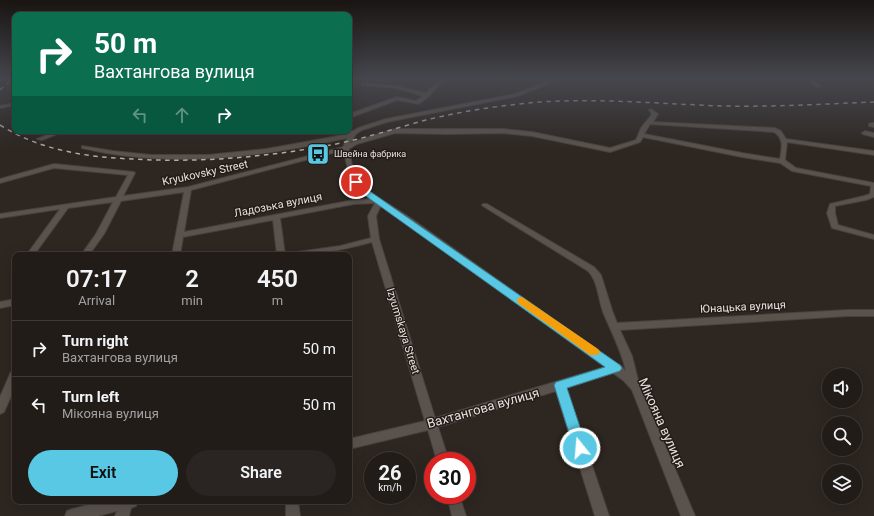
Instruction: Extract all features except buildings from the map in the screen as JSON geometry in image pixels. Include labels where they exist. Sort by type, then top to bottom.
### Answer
[{"type":"street","points":[[352,115],[383,103]]},
{"type":"street","points":[[417,103],[431,113]]},
{"type":"street","points":[[84,147],[123,154],[191,157],[281,149],[351,136],[360,129],[386,121],[477,103]]},
{"type":"street","points":[[0,108],[12,105]]},
{"type":"street","points":[[651,110],[655,114],[651,123],[775,130],[779,132],[784,140],[782,161]]},
{"type":"street","name":"Kryukovsky Street","points":[[0,216],[65,208],[188,189],[346,148],[355,143],[395,131],[504,131],[532,134],[610,150],[638,141],[644,128],[651,123]]},
{"type":"street","points":[[352,127],[360,129]]},
{"type":"street","points":[[865,133],[874,135]]},
{"type":"street","points":[[40,139],[54,134]]},
{"type":"street","points":[[335,134],[351,136]]},
{"type":"street","points":[[641,135],[742,155],[782,161],[794,170],[874,185],[873,195],[860,200],[832,205],[831,213],[835,226],[873,237]]},
{"type":"street","points":[[346,148],[351,136]]},
{"type":"street","points":[[784,140],[874,153]]},
{"type":"street","name":"Мікояна вулиця","points":[[346,148],[353,177],[366,192],[616,368],[628,378],[636,388],[688,516]]},
{"type":"street","points":[[0,181],[54,166],[132,173],[100,234],[87,252]]},
{"type":"street","points":[[177,252],[188,189]]},
{"type":"street","name":"Ладозька вулиця","points":[[180,235],[354,202],[380,201]]},
{"type":"street","name":"Izyumskaya Street","points":[[380,201],[372,216],[375,239],[440,452]]},
{"type":"street","points":[[484,205],[591,269],[597,275],[600,289],[614,327],[627,356],[636,388]]},
{"type":"street","points":[[33,252],[65,208]]},
{"type":"street","points":[[276,216],[280,252]]},
{"type":"street","points":[[311,252],[340,248],[375,239]]},
{"type":"street","points":[[0,305],[12,303]]},
{"type":"street","name":"Юнацька вулиця","points":[[614,327],[848,313],[874,313]]},
{"type":"street","name":"Вахтангова вулиця","points":[[352,443],[432,424],[616,368]]},
{"type":"street","points":[[0,408],[12,382]]},
{"type":"street","points":[[560,385],[602,516]]},
{"type":"street","points":[[72,516],[116,504]]},
{"type":"street","points":[[122,516],[126,504]]},
{"type":"street","points":[[292,504],[293,516]]},
{"type":"street","points":[[456,504],[459,516]]},
{"type":"railway","points":[[15,134],[31,141],[63,151],[114,158],[158,160],[234,158],[311,149],[347,142],[426,120],[454,114],[531,103]]},
{"type":"railway","points":[[656,103],[723,106],[847,103]]},
{"type":"railway","points":[[0,125],[12,132]]},
{"type":"slow traffic","points":[[522,301],[594,352]]},
{"type":"place","name":"Швейна фабрика","points":[[318,154]]},
{"type":"route","points":[[356,182],[366,192],[616,368],[560,385],[580,448]]}]
